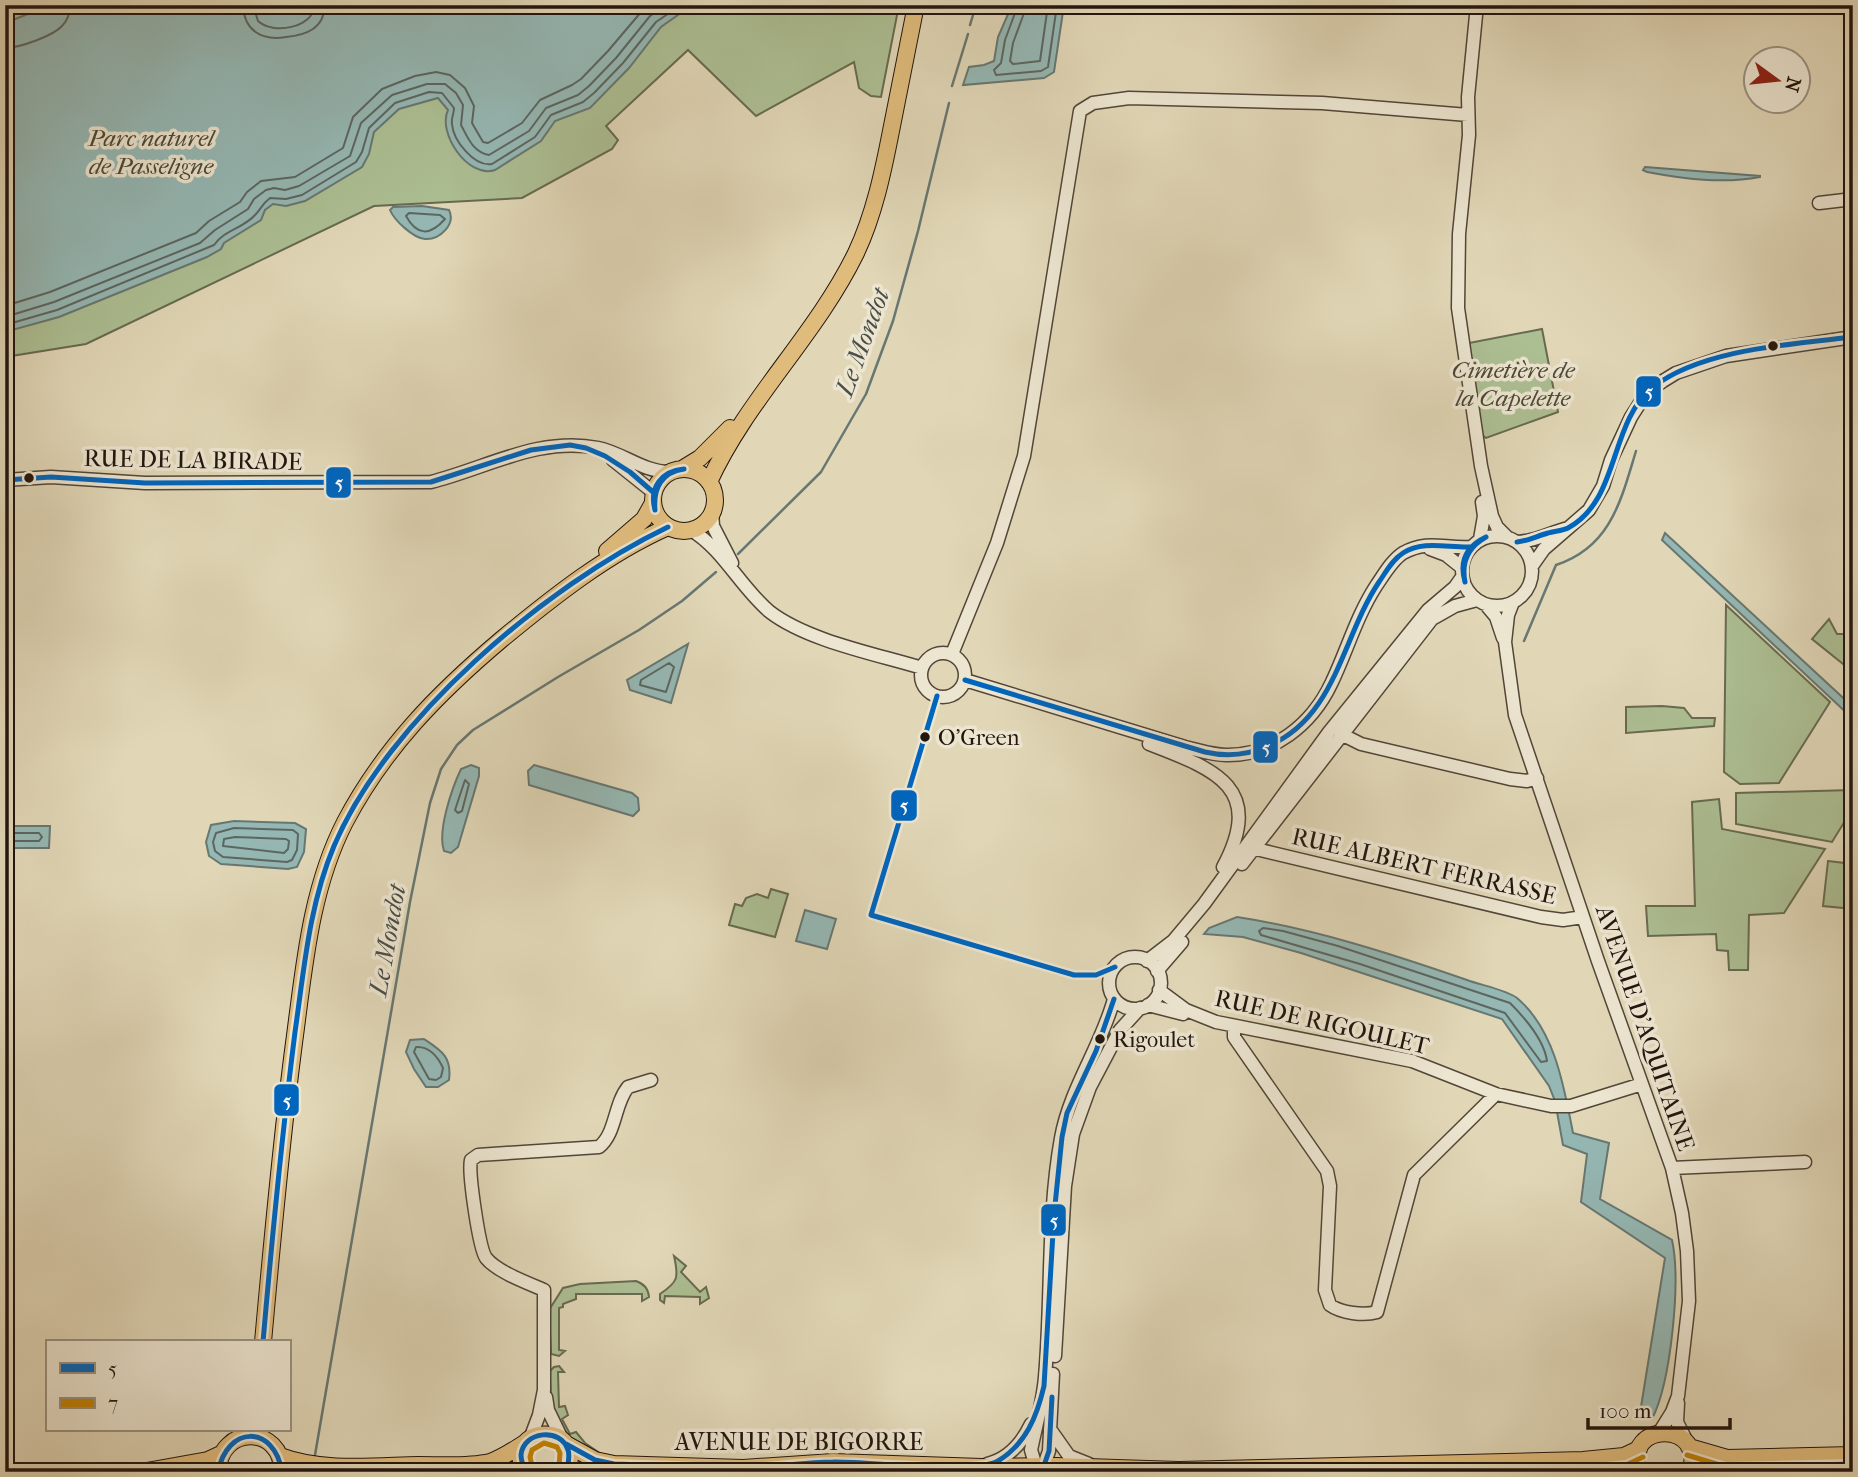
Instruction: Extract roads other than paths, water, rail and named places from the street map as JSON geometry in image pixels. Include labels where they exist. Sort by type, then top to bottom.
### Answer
[{"type":"main road","points":[[709,482],[728,445],[817,318],[856,253],[884,167],[916,5]]},
{"type":"main road","points":[[547,603],[571,579],[634,530],[644,519],[662,477],[700,458],[720,440],[775,377]]},
{"type":"main road","points":[[653,498],[655,513],[668,527],[697,535],[712,512],[713,491],[709,482],[692,470],[676,470]]},
{"type":"main road","points":[[262,1340],[283,1130],[306,950],[322,881],[344,824],[374,772],[410,727],[454,680],[547,603],[607,560],[642,538],[668,527]]},
{"type":"main road","points":[[218,1472],[221,1454],[241,1434],[264,1435],[281,1464],[448,1465],[490,1462],[545,1433],[558,1437],[565,1443],[570,1458],[566,1472]]},
{"type":"main road","points":[[1638,1472],[1636,1457],[1639,1449],[1650,1436],[1659,1433],[1672,1433],[1689,1446],[1727,1458],[1853,1455]]},
{"type":"main road","points":[[525,1472],[521,1462],[526,1441]]},
{"type":"main road","name":"AVENUE DE BIGORRE","points":[[565,1443],[596,1460],[614,1464],[743,1468],[810,1462],[873,1469],[1194,1469],[1425,1465],[1592,1460],[1624,1455],[1639,1449]]},
{"type":"main road","points":[[1689,1446],[1693,1458],[1692,1472],[1727,1458]]},
{"type":"main road","points":[[141,1472],[208,1461],[221,1454]]},
{"type":"main road","name":"AVENUE DE BIGORRE","points":[[1592,1460],[1631,1468],[1638,1472]]},
{"type":"main road","points":[[159,1468],[184,1472]]},
{"type":"main road","points":[[797,1472],[873,1469]]},
{"type":"main road","name":"AVENUE DE BIGORRE","points":[[1144,1472],[1162,1469]]},
{"type":"main road","points":[[346,1472],[402,1472]]},
{"type":"main road","points":[[487,1472],[516,1472]]},
{"type":"street","points":[[1479,5],[1468,97],[1469,135],[1457,267],[1458,308],[1489,505],[1497,527],[1524,548],[1532,566]]},
{"type":"street","points":[[952,654],[997,543],[1024,456],[1080,111],[1093,103],[1129,98],[1322,103],[1468,115]]},
{"type":"street","points":[[1147,961],[1173,941],[1204,904],[1329,732],[1428,610],[1455,587],[1476,543],[1483,516],[1458,351],[1453,281],[1454,233],[1468,115]]},
{"type":"street","points":[[1819,203],[1853,199]]},
{"type":"street","points":[[1157,971],[1256,849],[1341,734],[1432,619],[1455,606],[1481,603],[1495,606],[1513,602],[1528,587],[1532,566],[1544,549],[1589,510],[1597,498],[1631,417],[1647,393],[1676,373],[1723,356],[1853,337]]},
{"type":"street","name":"RUE DE LA BIRADE","points":[[5,480],[51,477],[158,483],[430,482],[537,447],[584,446],[615,453],[647,468],[676,470]]},
{"type":"street","name":"RUE DE LA BIRADE","points":[[584,446],[618,463],[653,498]]},
{"type":"street","points":[[712,512],[713,526],[722,546],[758,601]]},
{"type":"street","points":[[965,681],[1215,755],[1242,755],[1282,741],[1303,724],[1320,704],[1331,685],[1360,615],[1385,573],[1399,556],[1430,544],[1460,548],[1489,536],[1525,542],[1549,532],[1569,528]]},
{"type":"street","points":[[697,535],[758,601],[790,625],[808,634],[922,668]]},
{"type":"street","points":[[1420,546],[1446,555],[1462,572],[1465,586],[1481,603]]},
{"type":"street","name":"AVENUE D'AQUITAINE","points":[[1505,642],[1508,615],[1513,602]]},
{"type":"street","name":"AVENUE D'AQUITAINE","points":[[1481,603],[1496,617],[1505,642],[1516,715],[1583,917],[1672,1168],[1682,1213],[1689,1301],[1678,1396],[1659,1433]]},
{"type":"street","points":[[937,653],[952,654],[962,662],[965,681],[957,692],[944,697],[937,696],[925,688],[922,668],[925,662],[937,653]]},
{"type":"street","points":[[1101,722],[1117,732],[1201,764],[1221,777],[1231,790],[1237,802],[1239,816],[1237,835],[1224,866],[1210,886],[1204,904]]},
{"type":"street","points":[[1341,734],[1361,744],[1462,769],[1510,779],[1527,781],[1537,778]]},
{"type":"street","name":"RUE ALBERT FERRASSE","points":[[1256,849],[1541,917],[1563,920],[1583,917]]},
{"type":"street","points":[[1130,958],[1147,961],[1157,971],[1159,990],[1155,999],[1120,1030],[1087,1092],[1073,1134],[1065,1186],[1049,1451],[1041,1469],[1031,1450],[1045,1378],[1051,1258],[1062,1137],[1067,1113],[1096,1051],[1114,999],[1109,982],[1115,967],[1130,958]]},
{"type":"street","name":"RUE DE RIGOULET","points":[[1159,990],[1186,1010],[1204,1018],[1412,1061],[1496,1094],[1551,1107],[1571,1105],[1642,1084]]},
{"type":"street","points":[[1114,999],[1126,1007],[1144,1007],[1204,1018]]},
{"type":"street","points":[[1234,1026],[1234,1037],[1327,1171],[1330,1186],[1325,1290],[1329,1305],[1340,1310],[1367,1314],[1377,1312],[1415,1175],[1496,1094]]},
{"type":"street","points":[[526,1441],[539,1415],[544,1390],[544,1290],[498,1268],[487,1259],[483,1251],[470,1172],[471,1160],[478,1156],[599,1147],[607,1138],[619,1101],[628,1087],[651,1080]]},
{"type":"street","points":[[1672,1168],[1805,1162]]},
{"type":"street","points":[[544,1390],[548,1410],[565,1443]]},
{"type":"street","points":[[1678,1396],[1677,1422],[1689,1446]]},
{"type":"street","points":[[972,1467],[996,1462],[1008,1454],[1025,1437],[1039,1408]]},
{"type":"street","points":[[1050,1429],[1062,1448],[1077,1461],[1089,1464],[1176,1464],[1194,1469]]},
{"type":"water","name":"Parc naturel de Passeligne","points":[[51,5],[268,5],[272,13],[309,5],[692,5],[661,27],[629,68],[590,108],[555,121],[541,141],[495,170],[475,168],[457,152],[447,130],[448,110],[438,98],[399,109],[374,132],[369,154],[362,167],[305,201],[286,206],[273,204],[265,210],[261,220],[207,257],[59,317],[5,332],[5,23]]},
{"type":"water","points":[[1012,5],[1064,5],[1054,72],[1044,78],[963,85],[969,67],[994,61],[998,37]]},
{"type":"water","points":[[1645,167],[1760,177],[1704,180],[1647,172],[1643,170]]},
{"type":"water","points":[[422,206],[449,210],[451,215],[445,230],[431,239],[420,238],[410,232],[390,210],[393,207]]},
{"type":"water","points":[[1665,533],[1853,707],[1853,719],[1662,540]]},
{"type":"water","points":[[688,644],[671,703],[630,690],[627,680]]},
{"type":"water","points":[[471,765],[479,768],[479,776],[458,847],[451,853],[444,851],[442,843],[447,810],[461,769]]},
{"type":"water","points":[[534,765],[632,793],[638,798],[639,810],[633,816],[529,785],[528,771]]},
{"type":"water","points":[[234,821],[295,823],[306,829],[304,852],[297,867],[288,869],[221,864],[209,856],[206,842],[211,825]]},
{"type":"water","points":[[5,826],[50,826],[49,848],[5,848]]},
{"type":"water","points":[[805,910],[836,919],[827,949],[796,941]]},
{"type":"water","points":[[1237,917],[1324,935],[1410,961],[1507,993],[1517,998],[1530,1011],[1541,1026],[1556,1060],[1573,1133],[1609,1143],[1600,1199],[1672,1240],[1675,1258],[1675,1305],[1669,1357],[1659,1402],[1652,1419],[1640,1413],[1665,1258],[1581,1202],[1587,1154],[1563,1145],[1555,1101],[1549,1086],[1502,1019],[1301,953],[1243,937],[1204,934],[1209,928]]},
{"type":"water","points":[[424,1039],[441,1051],[449,1066],[449,1080],[438,1087],[426,1087],[406,1052],[410,1040]]},
{"type":"waterway","points":[[970,25],[976,5]]},
{"type":"waterway","points":[[952,86],[968,34]]},
{"type":"waterway","name":"Le Mondot","points":[[738,554],[821,472],[866,394],[893,321],[949,103]]},
{"type":"waterway","points":[[1524,641],[1556,565],[1575,557],[1590,546],[1611,520],[1636,451]]},
{"type":"waterway","name":"Le Mondot","points":[[315,1455],[410,902],[430,803],[441,769],[457,745],[473,730],[639,630],[682,601],[716,572]]},
{"type":"place","name":"O'Green","points":[[925,737]]},
{"type":"place","name":"Rigoulet","points":[[1100,1039]]},
{"type":"park label","name":"Cimetière de la Capelette","points":[[1513,384]]}]
